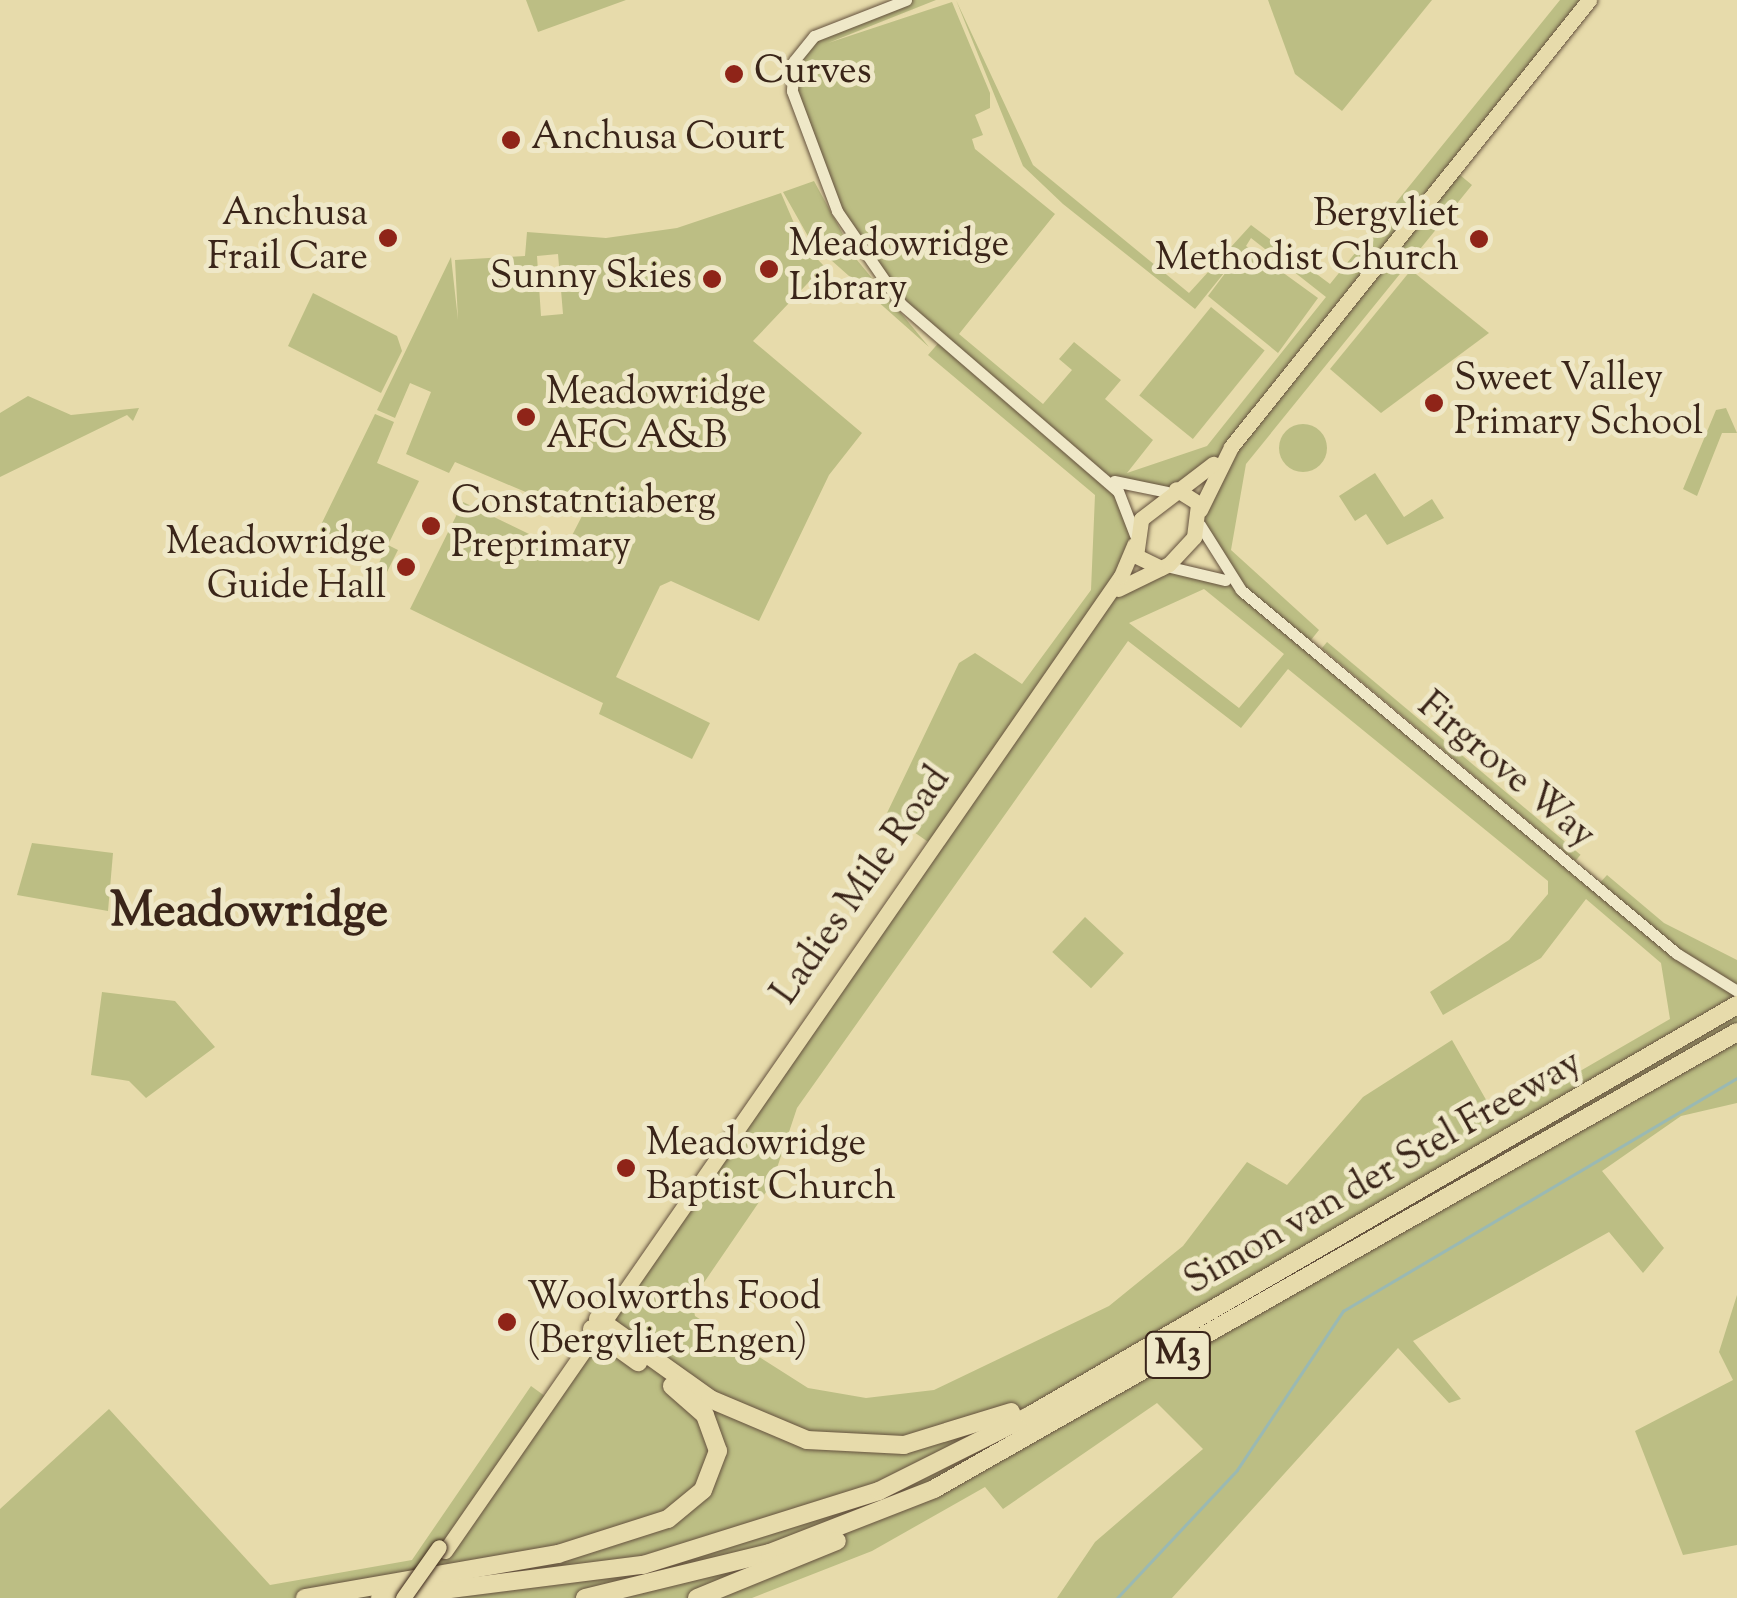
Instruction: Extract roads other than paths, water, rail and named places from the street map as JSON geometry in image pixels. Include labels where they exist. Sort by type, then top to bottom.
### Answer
[{"type":"highway","name":"Simon van der Stel Freeway","points":[[380,1598],[626,1568],[807,1518],[976,1444],[1737,1006]]},
{"type":"highway","name":"Simon van der Stel Freeway","points":[[585,1598],[770,1553],[934,1490],[1737,1032]]},
{"type":"highway","points":[[599,1327],[750,1421],[867,1447],[980,1427],[1199,1317]]},
{"type":"highway","points":[[305,1598],[598,1545],[654,1527],[694,1500],[717,1462],[713,1427],[599,1327]]},
{"type":"highway","points":[[698,1598],[934,1490]]},
{"type":"main road","points":[[1200,515],[1171,491],[1231,446],[1590,0]]},
{"type":"main road","points":[[1134,540],[1142,564],[1163,567],[1200,515],[1231,446]]},
{"type":"main road","name":"Ladies Mile Road","points":[[403,1598],[550,1399],[1100,606],[1134,540],[1171,491]]},
{"type":"main road","name":"Ladies Mile Road","points":[[1100,606],[1163,567]]},
{"type":"main road","name":"Ladies Mile Road","points":[[412,1598],[442,1549]]},
{"type":"street","points":[[906,0],[820,33],[794,61],[792,91],[837,212],[900,304],[1102,474],[1125,502],[1134,540]]},
{"type":"street","points":[[1102,474],[1171,491]]},
{"type":"street","name":"Firgrove Way","points":[[1200,515],[1210,553],[1241,590]]},
{"type":"street","name":"Firgrove Way","points":[[1163,567],[1203,569],[1241,590],[1712,978],[1737,990]]},
{"type":"waterway","points":[[1117,1598],[1237,1470],[1343,1311],[1737,1078]]},
{"type":"place","name":"Curves","points":[[734,74]]},
{"type":"place","name":"Anchusa Court","points":[[511,140]]},
{"type":"place","name":"Anchusa Frail Care","points":[[388,238]]},
{"type":"place","name":"Bergvliet Methodist Church","points":[[1479,239]]},
{"type":"place","name":"Meadowridge Library","points":[[769,269]]},
{"type":"place","name":"Sunny Skies","points":[[712,279]]},
{"type":"place","name":"Sweet Valley Primary School","points":[[1434,403]]},
{"type":"place","name":"Meadowridge AFC A&B","points":[[526,417]]},
{"type":"place","name":"Constatntiaberg Preprimary","points":[[431,526]]},
{"type":"place","name":"Meadowridge Guide Hall","points":[[406,567]]},
{"type":"place","name":"Meadowridge Baptist Church","points":[[626,1168]]},
{"type":"place","name":"Woolworths Food (Bergvliet Engen)","points":[[507,1322]]},
{"type":"district","name":"Meadowridge","points":[[249,914]]}]
